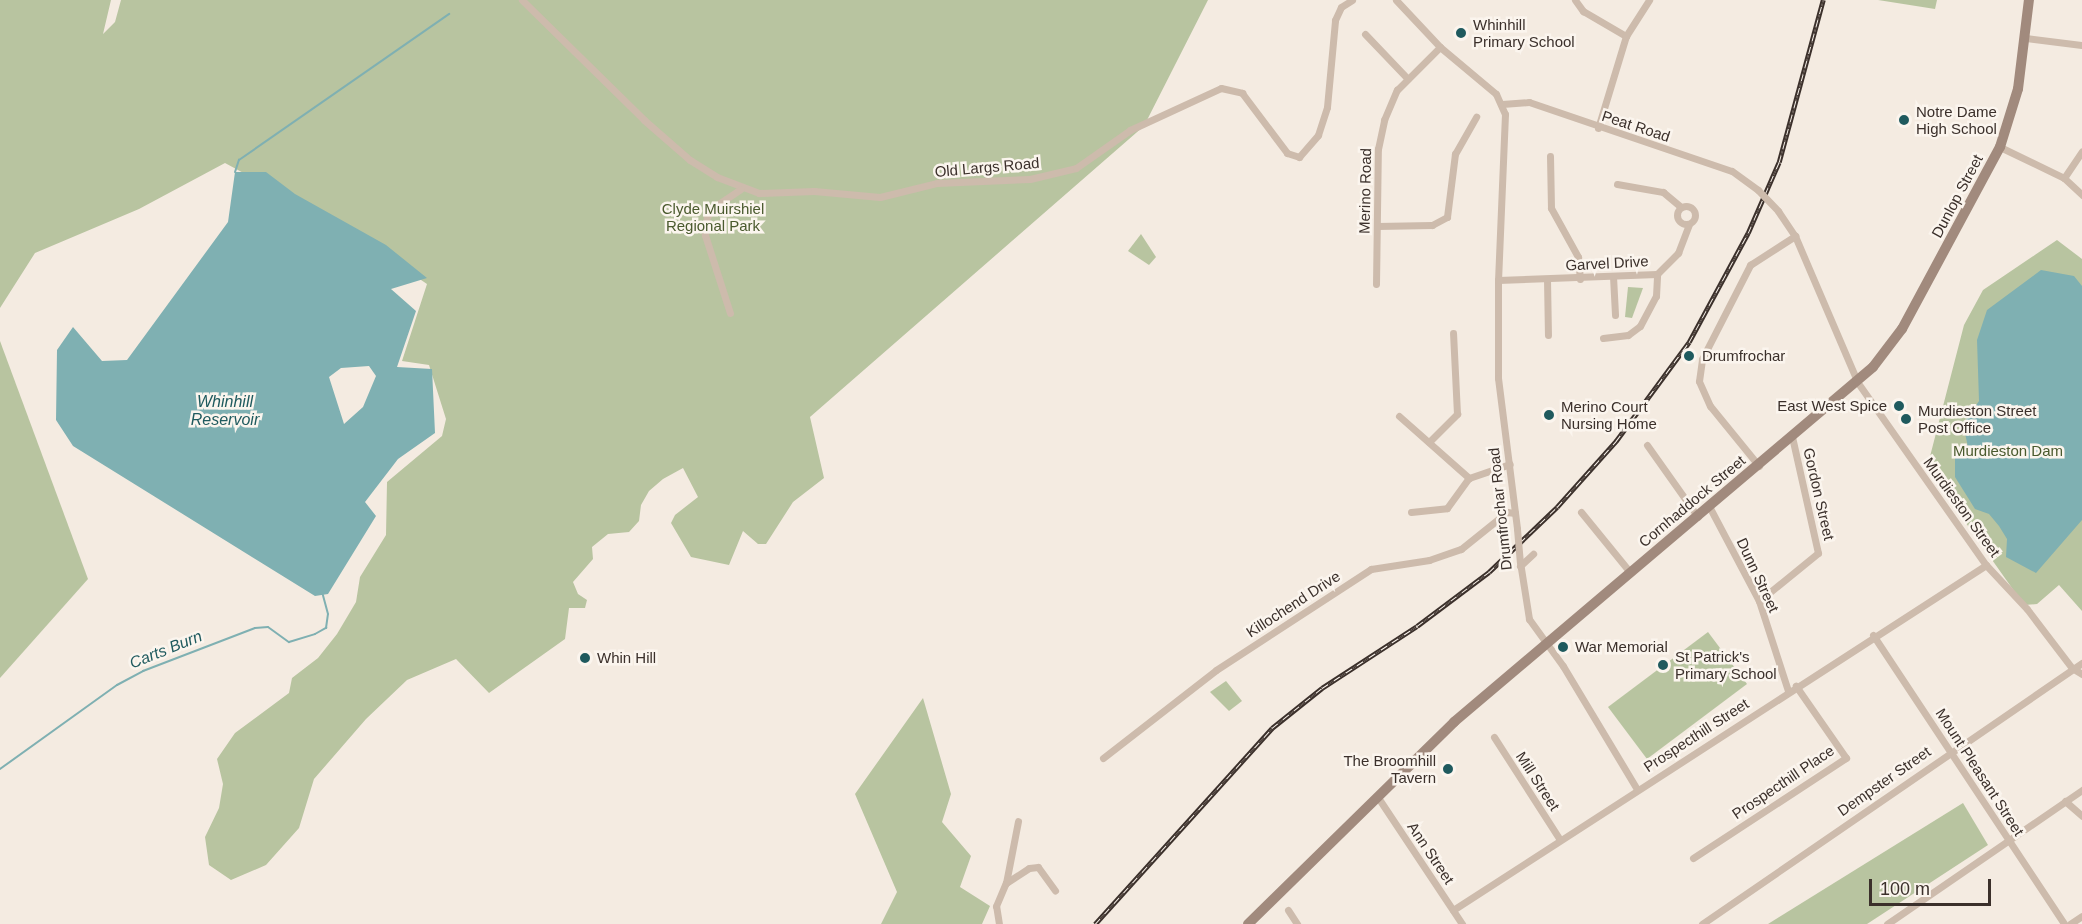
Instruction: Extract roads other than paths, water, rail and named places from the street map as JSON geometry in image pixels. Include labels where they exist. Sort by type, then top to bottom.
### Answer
[{"type":"main road","name":"Dunlop Street","points":[[1857,383],[1902,329],[2000,147],[2018,89],[2029,0]]},
{"type":"main road","name":"Cornhaddock Street","points":[[1548,646],[1630,572],[1710,508],[1857,383]]},
{"type":"main road","points":[[1248,924],[1454,722],[1548,646]]},
{"type":"street","name":"Old Largs Road","points":[[522,0],[651,126],[690,160],[741,189],[880,197],[937,183],[1030,179],[1058,173],[1095,158],[1130,130],[1221,88],[1242,93],[1287,153],[1299,157],[1318,135],[1327,106],[1335,20],[1341,7],[1352,0]]},
{"type":"street","points":[[1396,0],[1440,47],[1502,104]]},
{"type":"street","points":[[1575,0],[1583,11],[1626,36]]},
{"type":"street","points":[[1598,128],[1626,36],[1649,0]]},
{"type":"street","points":[[1365,34],[1408,79]]},
{"type":"street","points":[[2026,38],[2082,45]]},
{"type":"street","name":"Merino Road","points":[[1377,284],[1378,149],[1390,103],[1408,79],[1440,47]]},
{"type":"street","name":"Peat Road","points":[[1502,104],[1529,102],[1598,128],[1732,171],[1758,190],[1778,212]]},
{"type":"street","name":"Drumfrochar Road","points":[[1502,104],[1506,126],[1498,280],[1498,378],[1510,464],[1520,564],[1529,619],[1637,789]]},
{"type":"street","points":[[1377,226],[1432,225],[1447,217],[1455,154],[1476,117]]},
{"type":"street","points":[[2000,147],[2064,178],[2082,195]]},
{"type":"street","points":[[2064,178],[2082,151]]},
{"type":"street","points":[[1550,156],[1551,208],[1578,257],[1580,279]]},
{"type":"street","points":[[1617,184],[1664,192],[1681,207],[1689,206],[1695,211],[1695,218],[1689,224],[1677,218],[1681,207]]},
{"type":"street","points":[[730,313],[705,235],[706,226],[714,207],[741,189]]},
{"type":"street","name":"Murdieston Street","points":[[1778,212],[1795,236],[1857,383],[1986,565],[2027,609],[2072,668],[2082,674]]},
{"type":"street","name":"Garvel Drive","points":[[1498,280],[1580,279],[1657,274],[1678,253],[1689,224]]},
{"type":"street","points":[[1759,466],[1710,406],[1699,381],[1700,370],[1750,265],[1795,236]]},
{"type":"street","points":[[1603,338],[1628,335],[1640,326],[1656,296],[1657,274]]},
{"type":"street","points":[[1614,276],[1614,315]]},
{"type":"street","points":[[1547,279],[1548,335]]},
{"type":"street","points":[[1429,442],[1457,414],[1453,333]]},
{"type":"street","points":[[1399,416],[1469,477]]},
{"type":"street","name":"Gordon Street","points":[[1759,602],[1818,553],[1792,437]]},
{"type":"street","points":[[1647,445],[1698,517]]},
{"type":"street","points":[[1411,512],[1447,508],[1469,477],[1510,464]]},
{"type":"street","name":"Dunn Street","points":[[1710,508],[1759,602],[1788,691]]},
{"type":"street","name":"Killochend Drive","points":[[1103,758],[1216,670],[1371,569],[1429,560],[1461,549],[1507,512],[1515,513]]},
{"type":"street","points":[[1581,512],[1630,572]]},
{"type":"street","points":[[1520,564],[1533,554]]},
{"type":"street","name":"Prospecthill Street","points":[[1453,910],[1874,635],[1986,565]]},
{"type":"street","name":"Mount Pleasant Street","points":[[1874,635],[2064,924]]},
{"type":"street","name":"Dempster Street","points":[[1702,924],[1949,752],[2082,663]]},
{"type":"street","name":"Prospecthill Place","points":[[1693,858],[1846,758],[1796,686]]},
{"type":"street","name":"Mill Street","points":[[1494,737],[1560,840]]},
{"type":"street","points":[[1887,924],[2082,790]]},
{"type":"street","name":"Ann Street","points":[[1377,796],[1462,924]]},
{"type":"street","points":[[2066,801],[2082,816]]},
{"type":"street","points":[[999,924],[996,906],[1006,883],[1018,821]]},
{"type":"street","points":[[1006,883],[1029,868],[1038,867],[1055,890]]},
{"type":"street","points":[[1288,910],[1297,924]]},
{"type":"street","points":[[2070,924],[2082,916]]},
{"type":"water","name":"Whinhill Reservoir","points":[[235,172],[266,172],[295,194],[386,245],[427,278],[391,289],[416,311],[397,367],[432,369],[435,433],[398,459],[365,502],[376,516],[328,594],[315,596],[73,446],[56,420],[57,350],[73,327],[102,361],[127,360],[228,222]],"holes":[[[369,366],[376,376],[363,407],[344,424],[329,377],[341,368]]]},
{"type":"water","name":"Murdieston Dam","points":[[2041,270],[2074,276],[2082,286],[2082,520],[2036,573],[2006,557],[2007,539],[1989,514],[1975,509],[1955,477],[1955,458],[1968,447],[1963,424],[1979,401],[1977,340],[1987,310]]},
{"type":"waterway","points":[[235,172],[239,160],[449,14]]},
{"type":"waterway","name":"Carts Burn","points":[[0,769],[117,685],[143,671],[255,628],[268,627],[289,642],[315,634],[326,628],[328,614],[323,595]]},
{"type":"railway","points":[[1095,924],[1272,728],[1322,688],[1417,626],[1489,572],[1557,507],[1616,441],[1689,342],[1748,233],[1779,162],[1823,0]]},
{"type":"place","name":"Whinhill Primary School","points":[[1461,33]]},
{"type":"place","name":"Notre Dame High School","points":[[1904,120]]},
{"type":"place","name":"Drumfrochar","points":[[1689,356]]},
{"type":"place","name":"East West Spice","points":[[1899,406]]},
{"type":"place","name":"Merino Court Nursing Home","points":[[1549,415]]},
{"type":"place","name":"Murdieston Street Post Office","points":[[1906,419]]},
{"type":"place","name":"War Memorial","points":[[1563,647]]},
{"type":"place","name":"Whin Hill","points":[[585,658]]},
{"type":"place","name":"St Patrick's Primary School","points":[[1663,665]]},
{"type":"place","name":"The Broomhill Tavern","points":[[1448,769]]},
{"type":"park label","name":"Clyde Muirshiel Regional Park","points":[[713,216]]}]
